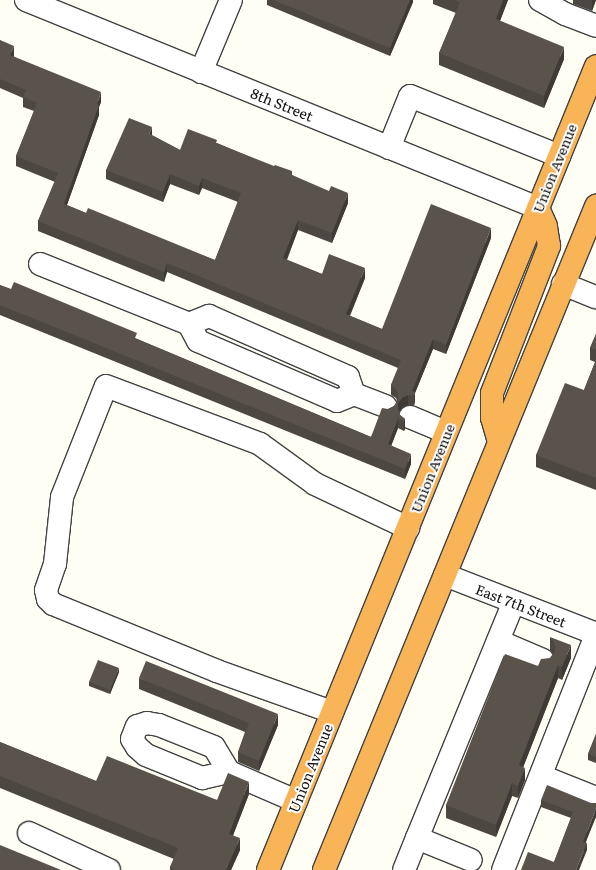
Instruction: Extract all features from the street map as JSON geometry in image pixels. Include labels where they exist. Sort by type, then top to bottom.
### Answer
[{"type":"highway","name":"Union Avenue","points":[[268,870],[596,66]]},
{"type":"highway","points":[[324,870],[596,206]]},
{"type":"highway","points":[[499,442],[492,418],[492,393],[549,246],[546,226],[538,208]]},
{"type":"street","name":"8th Street","points":[[26,0],[538,208]]},
{"type":"street","points":[[201,72],[231,0]]},
{"type":"street","points":[[540,0],[565,14],[596,26]]},
{"type":"street","points":[[389,148],[410,96],[559,156]]},
{"type":"street","points":[[40,264],[189,324],[209,316],[348,377],[354,394],[386,406]]},
{"type":"street","points":[[563,284],[596,297]]},
{"type":"street","points":[[332,712],[217,671],[53,604],[48,599],[46,590],[56,564],[62,497],[106,386],[260,444],[316,484],[408,528]]},
{"type":"street","points":[[410,417],[446,432]]},
{"type":"street","name":"East 7th Street","points":[[445,575],[596,635]]},
{"type":"street","points":[[404,870],[514,602]]},
{"type":"street","points":[[503,870],[596,635]]},
{"type":"street","points":[[498,641],[543,660]]},
{"type":"street","points":[[229,772],[296,801]]},
{"type":"street","points":[[541,776],[596,798]]},
{"type":"street","points":[[30,833],[110,870]]},
{"type":"street","points":[[417,838],[471,860]]},
{"type":"building","points":[[273,0],[410,0],[390,48]]},
{"type":"building","points":[[454,0],[503,0],[496,19],[564,47],[544,96],[439,53],[460,2]]},
{"type":"building","points":[[0,40],[14,46],[10,55],[101,92],[97,104],[99,105],[64,204],[86,213],[88,208],[215,260],[241,193],[202,178],[199,186],[170,174],[163,192],[106,170],[129,118],[152,127],[149,134],[180,150],[188,129],[217,140],[216,143],[274,166],[275,165],[292,171],[292,175],[329,191],[331,186],[348,193],[332,233],[298,220],[283,258],[322,274],[329,254],[365,268],[346,314],[382,329],[431,204],[491,228],[446,345],[433,339],[412,391],[415,392],[414,396],[408,395],[403,397],[398,403],[400,415],[405,419],[404,421],[398,419],[388,444],[411,454],[405,469],[0,305],[0,285],[11,289],[14,282],[137,333],[135,338],[371,437],[382,408],[388,409],[394,406],[398,400],[396,389],[391,385],[401,360],[167,263],[164,272],[38,221],[58,173],[16,156],[37,103],[23,97],[26,90],[0,79]]},
{"type":"building","points":[[596,334],[596,350],[590,348]]},
{"type":"building","points":[[596,360],[596,478],[536,455],[565,383],[584,390]]},
{"type":"building","points":[[550,637],[571,645],[562,667],[558,665],[519,765],[525,768],[518,786],[512,783],[496,825],[446,805],[505,654],[538,666],[541,659],[550,658],[555,652],[555,645]]},
{"type":"building","points":[[98,660],[119,668],[110,690],[89,682]]},
{"type":"building","points":[[146,661],[278,714],[259,761],[238,752],[249,723],[139,678]]},
{"type":"building","points":[[596,734],[596,757],[588,754]]},
{"type":"building","points":[[0,742],[96,781],[107,756],[217,800],[228,773],[249,782],[229,834],[240,838],[226,870],[173,870],[174,869],[170,867],[178,848],[0,776]]},
{"type":"building","points":[[547,785],[591,803],[596,803],[596,809],[583,842],[587,843],[576,870],[521,870],[528,852],[554,862],[573,812],[541,800]]},
{"type":"building","points":[[0,845],[61,870],[0,870]]}]
